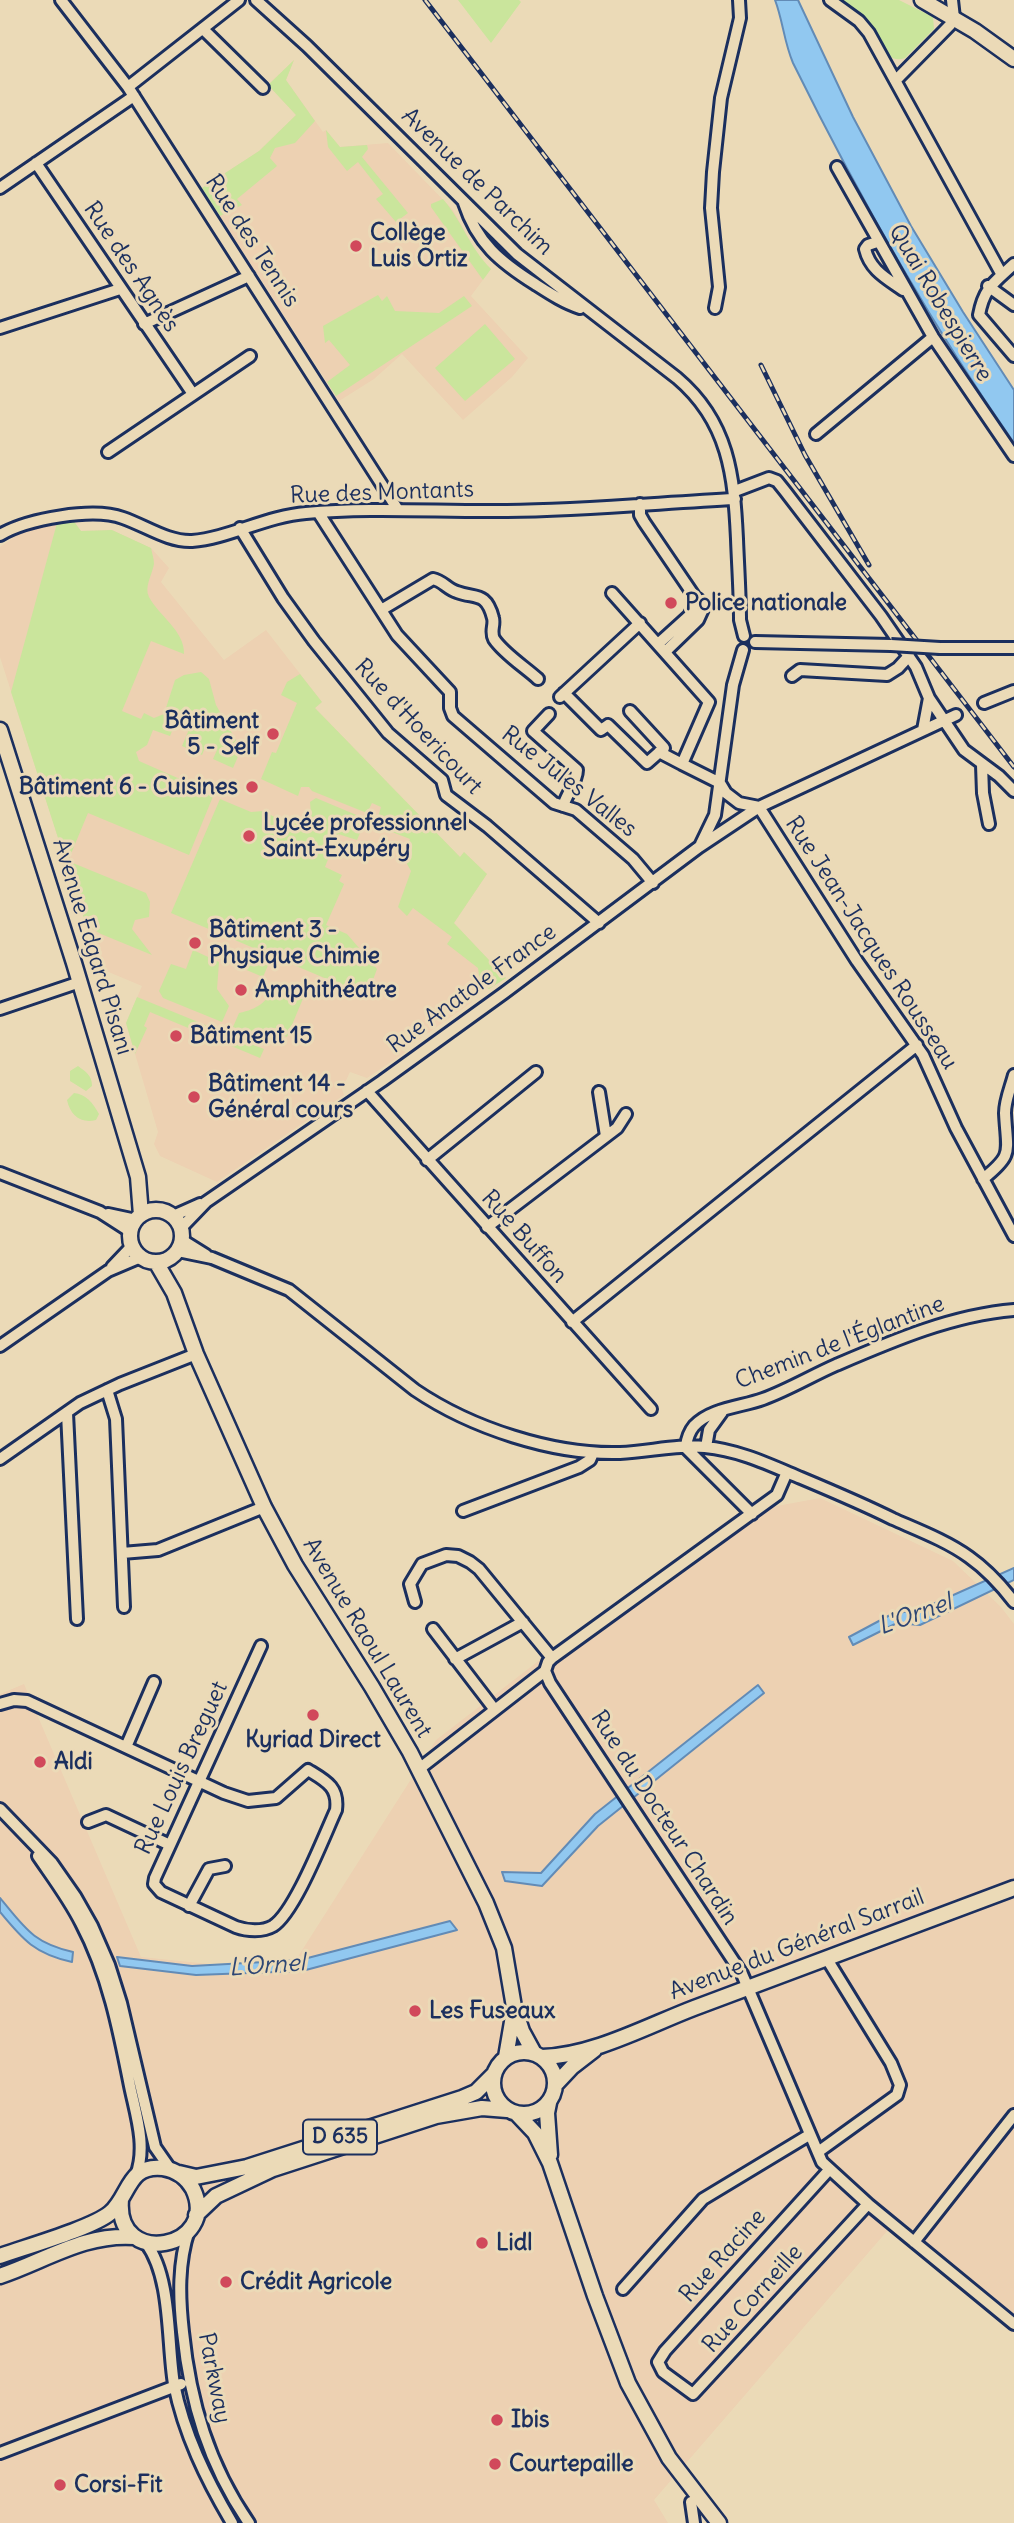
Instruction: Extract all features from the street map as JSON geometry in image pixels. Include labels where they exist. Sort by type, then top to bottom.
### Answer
[{"type":"main road","points":[[922,0],[954,18],[1014,59]]},
{"type":"main road","name":"Avenue Edgard Pisani","points":[[0,730],[80,982],[138,1177],[139,1230]]},
{"type":"main road","points":[[139,1230],[177,1238],[156,1262],[139,1230]]},
{"type":"main road","name":"Avenue Raoul Laurent","points":[[174,1293],[177,1238]]},
{"type":"main road","name":"Avenue Raoul Laurent","points":[[156,1262],[174,1293],[196,1354],[264,1507],[295,1565],[372,1687],[419,1769],[496,1924],[504,1948],[514,2007],[522,2031],[538,2055]]},
{"type":"main road","name":"Avenue du Général Sarrail","points":[[538,2055],[567,2054],[597,2047],[1014,1888]]},
{"type":"main road","name":"Avenue Raoul Laurent","points":[[506,2057],[514,2007]]},
{"type":"main road","name":"Avenue du Général Sarrail","points":[[556,2084],[597,2047]]},
{"type":"main road","points":[[551,2163],[547,2130],[549,2103],[556,2084],[552,2069],[538,2055],[519,2052],[506,2057],[494,2075],[495,2095],[535,2133],[551,2163],[609,2336],[628,2383],[678,2481],[707,2523]]},
{"type":"main road","name":"D 635","points":[[175,2172],[195,2177],[247,2167],[463,2098],[476,2092],[494,2075]]},
{"type":"main road","points":[[512,2112],[531,2114],[549,2103]]},
{"type":"main road","name":"D 635","points":[[196,2215],[216,2196],[273,2169],[436,2116],[482,2108],[512,2112]]},
{"type":"main road","points":[[0,2256],[103,2217],[121,2200],[127,2185],[136,2175],[154,2168],[175,2172],[190,2184],[194,2191],[196,2215],[189,2230],[169,2243],[110,2237],[66,2248],[26,2268],[0,2276]]},
{"type":"main road","points":[[121,2200],[123,2220],[140,2240]]},
{"type":"main road","points":[[668,2458],[719,2523]]},
{"type":"street","name":"Rue des Tennis","points":[[61,0],[131,92],[398,510]]},
{"type":"street","points":[[0,188],[131,92],[239,0]]},
{"type":"street","name":"Avenue de Parchim","points":[[256,0],[517,254],[677,378],[698,399],[711,417],[722,440],[732,471],[740,620],[744,636]]},
{"type":"street","points":[[830,0],[859,21],[869,33],[1002,275]]},
{"type":"street","points":[[895,80],[954,18],[951,0]]},
{"type":"street","points":[[715,308],[719,287],[711,208],[713,172],[721,98],[740,18],[740,1]]},
{"type":"street","points":[[203,29],[264,88]]},
{"type":"street","name":"Rue des Agnès","points":[[36,163],[193,394]]},
{"type":"street","name":"Quai Robespierre","points":[[836,167],[933,337],[1014,456]]},
{"type":"street","points":[[463,200],[477,234],[494,255],[550,293],[573,306],[591,311]]},
{"type":"street","points":[[877,242],[865,249],[871,264],[876,271],[907,293]]},
{"type":"street","points":[[1014,264],[988,286],[979,315],[1014,356]]},
{"type":"street","points":[[144,324],[249,276]]},
{"type":"street","points":[[988,286],[1014,305]]},
{"type":"street","points":[[0,328],[120,289]]},
{"type":"street","points":[[816,434],[933,337]]},
{"type":"street","points":[[108,452],[250,356]]},
{"type":"street","name":"Rue des Montants","points":[[0,535],[18,527],[89,512],[111,514],[177,541],[196,540],[289,515],[398,510],[509,511],[640,504],[735,495],[765,479],[773,478],[881,616],[916,667],[929,698],[964,750],[1014,790]]},
{"type":"street","points":[[640,504],[640,515],[698,599],[689,616],[662,648]]},
{"type":"street","name":"Rue Jules Valles","points":[[318,512],[397,635],[450,692],[453,716],[554,803],[576,810],[633,859],[653,883]]},
{"type":"street","name":"Rue d'Hoericourt","points":[[240,528],[283,598],[314,641],[388,733],[442,780],[446,795],[487,826],[599,923]]},
{"type":"street","points":[[381,610],[433,579],[457,593],[475,594],[482,599],[493,616],[492,632],[496,641],[538,679]]},
{"type":"street","points":[[612,593],[709,702],[682,764]]},
{"type":"street","points":[[630,711],[664,748],[646,763],[608,725],[601,730],[562,695],[640,623]]},
{"type":"street","points":[[699,847],[711,826],[720,783],[733,685],[743,650],[740,641],[744,636],[751,636],[755,642]]},
{"type":"street","points":[[755,642],[987,650],[1014,648]]},
{"type":"street","points":[[743,650],[752,649],[755,642]]},
{"type":"street","points":[[792,676],[800,670],[887,675],[909,656]]},
{"type":"street","points":[[984,704],[1014,691]]},
{"type":"street","points":[[923,730],[929,698]]},
{"type":"street","points":[[549,714],[533,732],[577,770],[577,778],[567,792],[563,806]]},
{"type":"street","name":"Rue Anatole France","points":[[177,1238],[206,1202],[367,1091],[699,847],[759,807],[956,715]]},
{"type":"street","points":[[659,752],[720,783],[726,793],[739,803],[759,807]]},
{"type":"street","points":[[982,765],[983,793],[989,824]]},
{"type":"street","name":"Rue Jean-Jacques Rousseau","points":[[759,807],[857,961],[916,1045],[935,1078],[956,1128],[1014,1236]]},
{"type":"street","points":[[0,1009],[80,982]]},
{"type":"street","points":[[572,1322],[916,1045]]},
{"type":"street","points":[[427,1160],[536,1072]]},
{"type":"street","points":[[983,1179],[1008,1165],[1012,1158],[1005,1105],[1014,1075]]},
{"type":"street","name":"Rue Buffon","points":[[367,1091],[650,1409]]},
{"type":"street","points":[[600,1092],[606,1136]]},
{"type":"street","points":[[487,1227],[617,1128],[626,1114]]},
{"type":"street","points":[[0,1172],[139,1230],[108,1271],[0,1346]]},
{"type":"street","points":[[177,1238],[212,1258],[289,1290],[436,1405],[484,1426],[532,1441],[593,1453],[624,1453],[685,1446],[737,1453],[787,1472],[948,1545],[988,1572],[1011,1598]]},
{"type":"street","name":"Chemin de l'Églantine","points":[[685,1446],[694,1426],[723,1409],[764,1399],[835,1365],[938,1326],[975,1316],[1014,1310]]},
{"type":"street","points":[[0,1459],[67,1413],[107,1390],[196,1354]]},
{"type":"street","points":[[107,1390],[116,1419],[124,1607]]},
{"type":"street","points":[[706,1447],[709,1430],[723,1409]]},
{"type":"street","points":[[67,1413],[77,1619]]},
{"type":"street","points":[[685,1446],[752,1514]]},
{"type":"street","points":[[463,1511],[579,1468],[590,1460],[593,1453]]},
{"type":"street","points":[[419,1769],[545,1671],[552,1658],[777,1495],[787,1472]]},
{"type":"street","points":[[122,1553],[158,1550],[264,1507]]},
{"type":"street","points":[[415,1602],[410,1584],[422,1564],[446,1555],[458,1556],[479,1569],[552,1658]]},
{"type":"street","points":[[455,1659],[523,1622]]},
{"type":"street","points":[[433,1629],[495,1710]]},
{"type":"street","name":"Rue Louis Breguet","points":[[200,1782],[238,1799],[266,1801],[286,1791],[308,1770],[328,1782],[335,1790],[337,1810],[288,1911],[270,1928],[247,1931],[160,1892],[154,1884],[261,1646]]},
{"type":"street","name":"Rue du Docteur Chardin","points":[[545,1671],[550,1683],[749,1988],[809,2135],[829,2170],[1014,2324]]},
{"type":"street","points":[[126,1747],[154,1682]]},
{"type":"street","points":[[0,1704],[14,1700],[27,1701],[200,1782]]},
{"type":"street","points":[[0,1809],[52,1863],[75,1896],[105,1955],[121,2003],[152,2139],[158,2153],[175,2172]]},
{"type":"street","points":[[88,1822],[106,1815],[170,1844]]},
{"type":"street","points":[[18,1828],[69,1901],[107,1984],[140,2140],[142,2156],[136,2175]]},
{"type":"street","points":[[189,1906],[209,1869],[225,1866]]},
{"type":"street","points":[[818,2152],[897,2095],[900,2085],[891,2063],[827,1959]]},
{"type":"street","points":[[914,2242],[1014,2115]]},
{"type":"street","points":[[623,2289],[703,2199],[809,2135]]},
{"type":"street","name":"Rue Racine","points":[[663,2372],[658,2362],[665,2351],[829,2170]]},
{"type":"street","name":"Rue Corneille","points":[[663,2372],[693,2394],[868,2204]]},
{"type":"street","name":"Parkway","points":[[189,2230],[183,2253],[180,2292],[197,2418],[207,2446],[249,2523]]},
{"type":"street","name":"Parkway","points":[[140,2240],[158,2265],[169,2325],[175,2387],[193,2449],[232,2523]]},
{"type":"street","points":[[0,2453],[190,2381]]},
{"type":"street","points":[[691,2502],[694,2523]]},
{"type":"shaded area","name":"Collège Luis Ortiz","points":[[294,60],[286,80],[323,132],[326,130],[340,147],[388,143],[453,210],[479,257],[491,269],[471,296],[528,358],[512,377],[463,420],[402,354],[374,379],[339,401],[202,188],[259,151],[296,115],[268,85]]},
{"type":"shaded area","name":"Lycée professionnel Saint-Exupéry","points":[[73,520],[81,531],[112,530],[151,548],[169,568],[161,582],[224,660],[266,630],[322,702],[315,708],[460,857],[464,852],[487,874],[454,923],[506,978],[489,989],[484,986],[470,996],[472,1002],[414,1043],[396,1036],[392,1046],[406,1052],[367,1078],[350,1072],[342,1089],[344,1095],[217,1182],[160,1156],[154,1144],[158,1132],[126,1023],[142,986],[99,968],[91,951],[90,937],[0,657],[0,547],[22,532]]},
{"type":"shaded area","points":[[820,1498],[953,1561],[1001,1607],[1014,1624],[1014,2332],[888,2230],[654,2500],[668,2523],[0,2523],[0,1694],[24,1684],[141,1957],[219,1965],[292,1966],[436,1740],[585,1625],[739,1513]]},
{"type":"green space","points":[[458,0],[519,0],[521,2],[491,43]]},
{"type":"green space","points":[[837,0],[899,0],[933,17],[934,29],[905,58],[892,58],[865,20]]},
{"type":"green space","points":[[294,60],[286,80],[315,121],[295,143],[275,148],[270,158],[277,166],[237,199],[242,205],[220,216],[202,188],[259,151],[296,115],[268,85]]},
{"type":"green space","points":[[326,130],[340,147],[367,145],[368,149],[362,157],[408,213],[396,222],[376,199],[383,194],[358,162],[347,171],[328,147]]},
{"type":"green space","points":[[443,199],[491,269],[483,280],[431,207],[431,204]]},
{"type":"green space","points":[[378,295],[382,301],[387,296],[395,311],[439,313],[464,296],[472,306],[336,396],[327,382],[350,365],[329,340],[325,343],[323,326]]},
{"type":"green space","points":[[485,324],[515,359],[465,401],[435,368]]},
{"type":"green space","points":[[73,520],[81,531],[112,530],[151,548],[154,564],[148,585],[149,597],[176,631],[183,646],[184,654],[151,641],[122,711],[141,719],[144,713],[154,718],[164,714],[175,680],[184,675],[201,672],[209,679],[216,705],[237,742],[234,750],[240,752],[233,768],[213,759],[217,750],[206,745],[202,755],[182,746],[193,720],[179,714],[170,736],[153,730],[147,745],[136,752],[139,761],[214,794],[189,855],[88,813],[68,861],[146,893],[150,902],[149,917],[135,920],[132,929],[152,955],[86,925],[11,692],[57,523]]},
{"type":"green space","points":[[300,674],[322,702],[315,708],[460,857],[464,852],[487,874],[454,923],[506,978],[489,989],[480,983],[478,968],[447,944],[452,937],[413,908],[407,916],[398,907],[411,871],[403,857],[410,839],[392,832],[395,824],[378,817],[381,807],[372,803],[367,813],[312,791],[309,787],[301,787],[298,796],[261,779],[272,752],[276,753],[297,703],[281,695],[287,682]]},
{"type":"green space","points":[[316,798],[366,819],[357,840],[338,834],[325,867],[342,875],[339,881],[344,884],[326,925],[347,934],[377,969],[367,996],[171,913],[220,799],[251,812],[263,811],[288,824],[299,823],[311,814],[310,802]]},
{"type":"green space","points":[[193,950],[219,962],[217,989],[229,1006],[222,1022],[163,998],[159,991],[171,964],[186,969]]},
{"type":"green space","points":[[242,952],[269,963],[263,977],[237,966]]},
{"type":"green space","points":[[275,985],[304,996],[287,1037],[269,1031],[260,1038],[233,1027],[239,1013],[261,1004]]},
{"type":"green space","points":[[137,997],[264,1049],[260,1058],[150,1012],[144,1026],[147,1028],[135,1054],[126,1023]]},
{"type":"green space","points":[[78,1066],[91,1079],[92,1086],[86,1091],[70,1081],[70,1071]]},
{"type":"green space","points":[[74,1093],[86,1097],[92,1103],[99,1114],[96,1120],[86,1121],[74,1114],[67,1100]]},
{"type":"water","points":[[775,0],[798,0],[853,117],[911,226],[1014,390],[1014,443],[924,304],[843,161],[793,63]]},
{"type":"water","name":"L'Ornel","points":[[1014,1568],[1014,1580],[920,1625],[897,1623],[853,1645],[849,1637],[892,1614],[922,1609]]},
{"type":"water","points":[[758,1685],[764,1693],[598,1826],[542,1886],[505,1881],[502,1872],[541,1873],[595,1814]]},
{"type":"water","points":[[0,1898],[39,1939],[73,1952],[72,1962],[48,1955],[23,1938],[0,1912]]},
{"type":"water","name":"L'Ornel","points":[[450,1921],[457,1930],[302,1971],[196,1975],[120,1966],[117,1957],[192,1966],[300,1960]]},
{"type":"railway","points":[[425,0],[1014,767]]},
{"type":"railway","points":[[761,365],[805,455],[869,565]]},
{"type":"place","name":"Collège Luis Ortiz","points":[[356,246]]},
{"type":"place","name":"Police nationale","points":[[671,603]]},
{"type":"place","name":"Bâtiment 5 - Self","points":[[273,734]]},
{"type":"place","name":"Bâtiment 6 - Cuisines","points":[[252,787]]},
{"type":"place","name":"Lycée professionnel Saint-Exupéry","points":[[249,836]]},
{"type":"place","name":"Bâtiment 3 - Physique Chimie","points":[[195,943]]},
{"type":"place","name":"Amphithéatre","points":[[241,990]]},
{"type":"place","name":"Bâtiment 15","points":[[176,1036]]},
{"type":"place","name":"Bâtiment 14 - Général cours","points":[[194,1097]]},
{"type":"place","name":"Kyriad Direct","points":[[313,1715]]},
{"type":"place","name":"Aldi","points":[[40,1762]]},
{"type":"place","name":"Les Fuseaux","points":[[415,2011]]},
{"type":"place","name":"Lidl","points":[[482,2243]]},
{"type":"place","name":"Crédit Agricole","points":[[226,2282]]},
{"type":"place","name":"Ibis","points":[[497,2420]]},
{"type":"place","name":"Courtepaille","points":[[495,2464]]},
{"type":"place","name":"Corsi-Fit","points":[[60,2485]]}]
